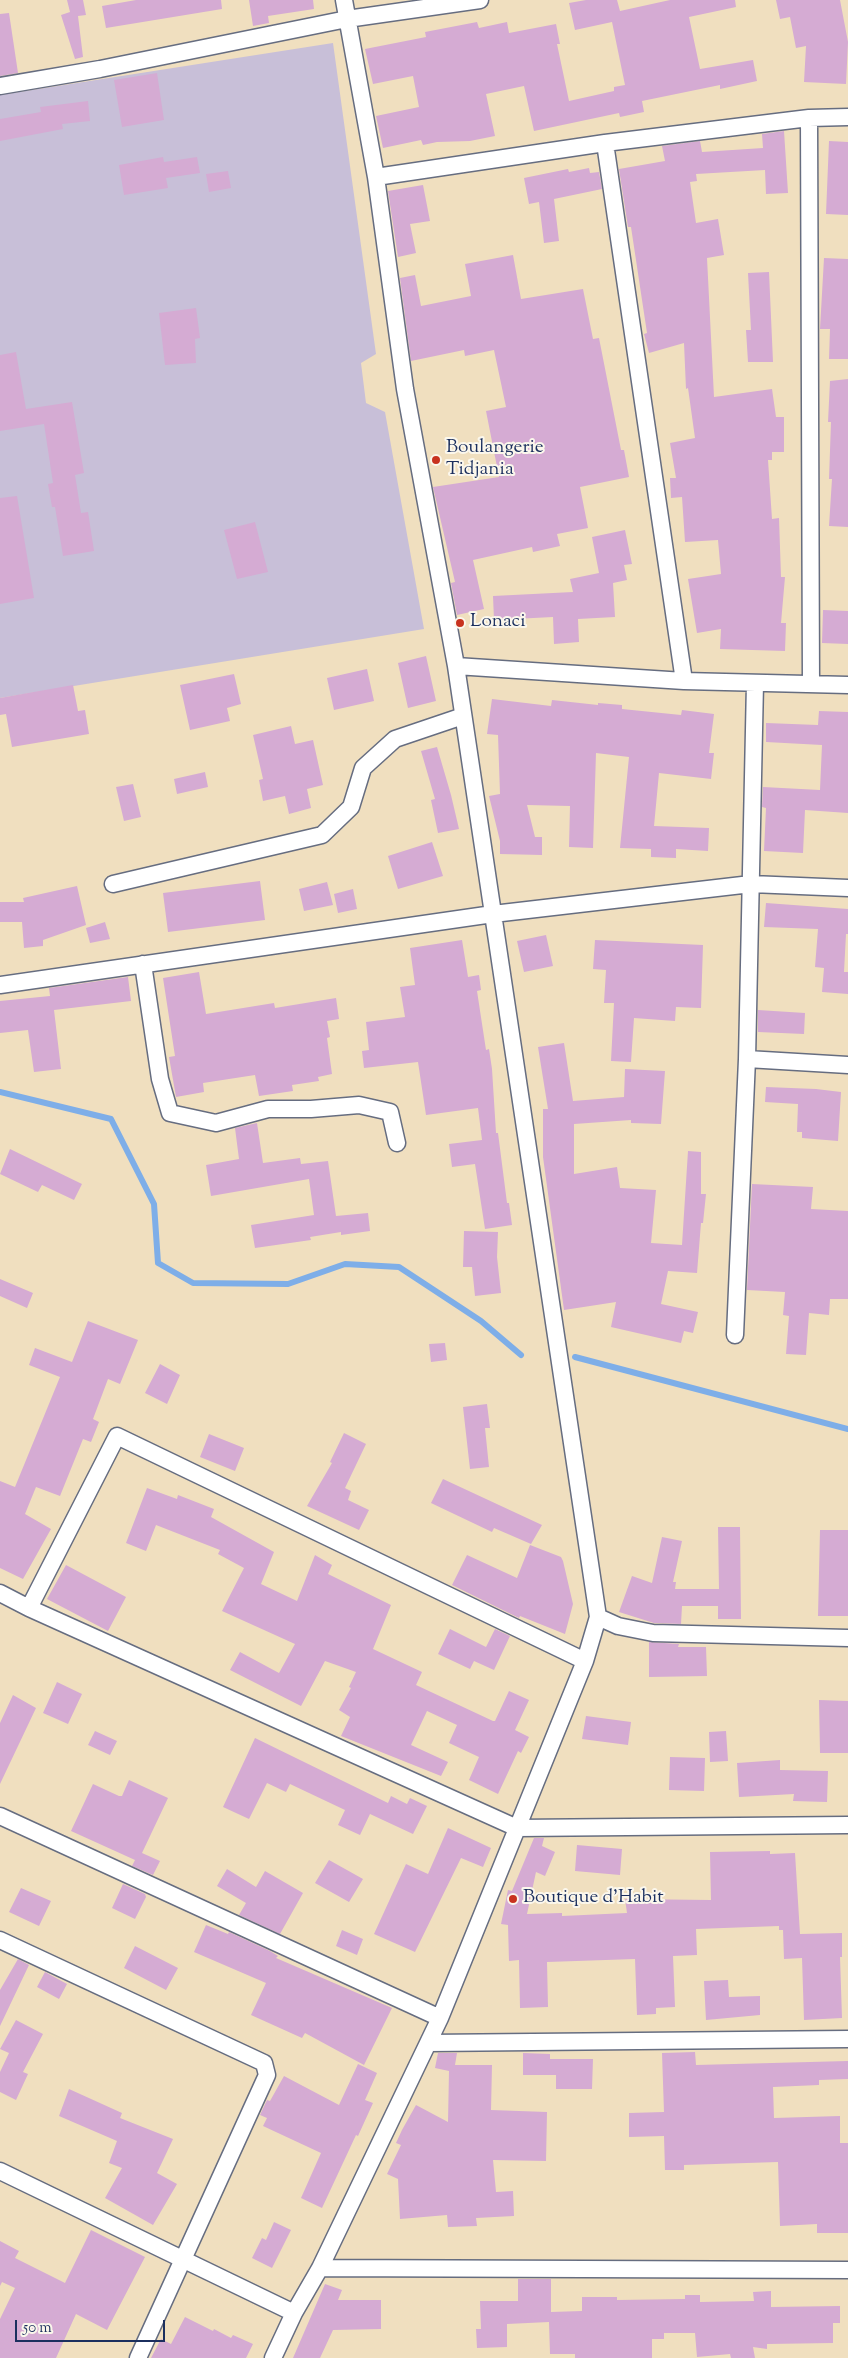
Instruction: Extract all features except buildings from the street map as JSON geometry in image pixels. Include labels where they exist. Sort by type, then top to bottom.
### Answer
[{"type":"street","points":[[273,2358],[294,2313],[320,2268],[440,2018],[585,1661],[598,1617],[456,666],[405,389],[376,177],[344,0]]},
{"type":"street","points":[[0,86],[100,69],[348,19],[480,0]]},
{"type":"street","points":[[376,177],[605,143],[809,118],[848,117]]},
{"type":"street","points":[[809,118],[811,684]]},
{"type":"street","points":[[605,143],[684,681]]},
{"type":"street","points":[[456,666],[684,681],[848,684]]},
{"type":"street","points":[[735,1336],[747,1059],[755,683]]},
{"type":"street","points":[[113,884],[322,835],[351,807],[363,768],[395,739],[463,716]]},
{"type":"street","points":[[0,985],[493,914],[751,884],[848,888]]},
{"type":"street","points":[[143,964],[160,1079],[170,1113],[216,1123],[268,1109],[311,1109],[359,1105],[390,1112],[397,1144]]},
{"type":"street","points":[[747,1059],[848,1064]]},
{"type":"street","points":[[29,1608],[117,1436],[585,1661]]},
{"type":"street","points":[[0,1593],[29,1608],[517,1828],[848,1826]]},
{"type":"street","points":[[598,1617],[618,1626],[653,1633],[848,1638]]},
{"type":"street","points":[[0,1816],[440,2018]]},
{"type":"street","points":[[0,1940],[264,2064],[267,2075],[138,2358]]},
{"type":"street","points":[[428,2043],[848,2039]]},
{"type":"street","points":[[0,2171],[294,2313]]},
{"type":"street","points":[[320,2268],[848,2270]]},
{"type":"shaded area","points":[[333,43],[376,354],[361,363],[366,403],[385,412],[424,629],[0,698],[0,95]]},
{"type":"waterway","points":[[0,1092],[111,1119],[154,1204],[158,1263],[193,1283],[288,1284],[345,1264],[399,1267],[481,1321],[521,1355]]},
{"type":"waterway","points":[[575,1357],[848,1429]]},
{"type":"place","name":"Boulangerie Tidjania","points":[[436,460]]},
{"type":"place","name":"Lonaci","points":[[460,623]]},
{"type":"place","name":"Boutique d'Habit","points":[[513,1899]]}]
